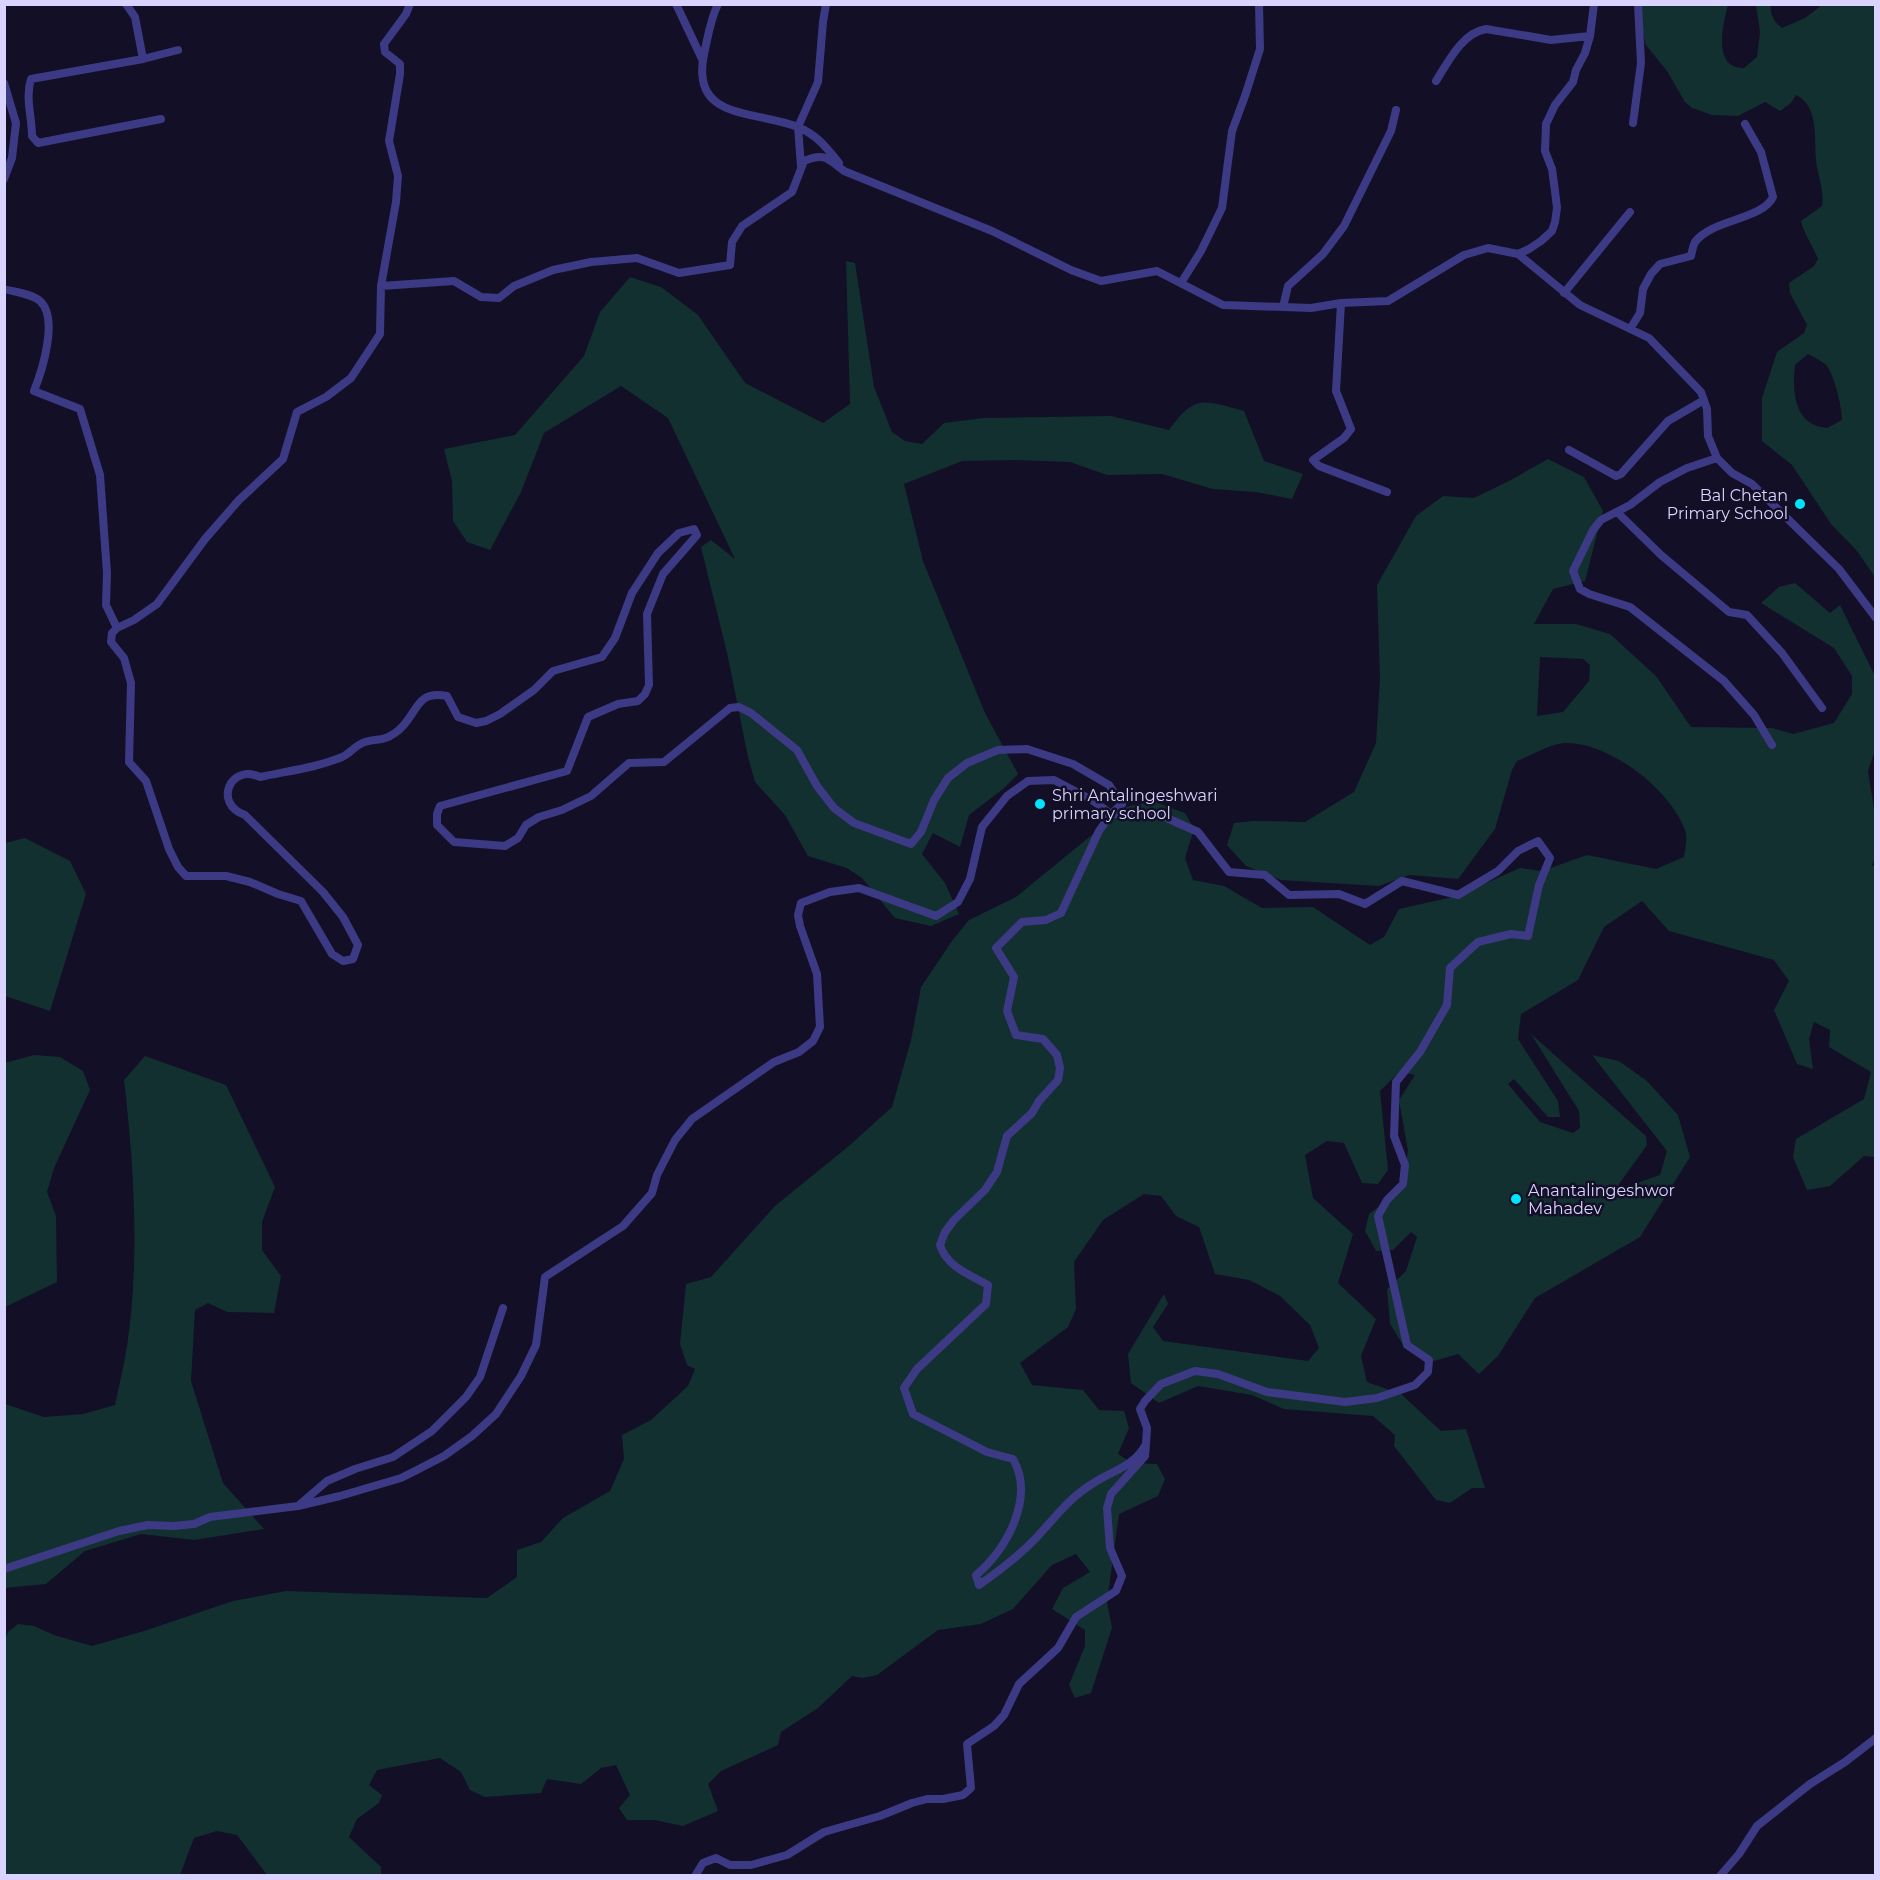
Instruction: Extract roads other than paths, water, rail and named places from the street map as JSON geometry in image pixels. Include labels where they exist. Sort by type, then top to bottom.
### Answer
[{"type":"street","points":[[126,4],[135,17],[143,59]]},
{"type":"street","points":[[410,4],[406,14],[384,45],[386,52],[400,64],[400,74],[388,141],[398,176],[396,202],[381,286],[380,334],[351,378],[326,396],[297,412],[283,459],[232,508],[205,539],[157,604],[112,633],[111,642],[124,658],[131,683],[129,762],[146,781],[178,867],[186,876],[226,876],[250,882],[301,902],[332,954],[343,961],[353,959],[358,945],[343,917],[323,892],[245,815],[233,808],[228,796],[230,783],[247,773],[260,777],[301,769],[344,757],[353,748],[366,742],[385,740],[401,729],[424,697],[435,694],[447,696],[458,717],[476,723],[500,714],[534,690],[553,670],[602,657],[615,638],[632,593],[658,553],[679,533],[694,529],[697,535],[663,574],[647,614],[649,685],[645,694],[638,701],[618,704],[588,717],[567,771],[440,806],[436,825],[453,842],[505,846],[518,838],[526,825],[539,817],[562,810],[591,796],[629,763],[664,762],[730,708],[739,707],[751,713],[796,750],[817,786],[834,808],[854,823],[911,844],[921,832],[934,800],[948,778],[967,763],[998,750],[1027,749],[1072,764],[1109,785],[1122,804],[1111,814],[1099,831],[1082,872],[1061,913],[1046,920],[1023,922],[996,948],[1014,977],[1007,1011],[1016,1035],[1042,1039],[1057,1055],[1060,1068],[1058,1080],[1039,1101],[1032,1113],[1007,1136],[997,1172],[985,1190],[954,1220],[940,1245],[944,1257],[988,1286],[986,1304],[917,1370],[904,1388],[913,1414],[987,1452],[1013,1459],[1018,1468],[1020,1504],[1013,1526],[987,1566],[976,1575],[979,1585],[998,1572],[1035,1539],[1071,1499],[1093,1483],[1120,1470],[1146,1444]]},
{"type":"street","points":[[676,4],[703,61]]},
{"type":"street","points":[[718,4],[712,16],[703,61],[702,83],[712,101],[744,114],[798,127],[821,141],[844,171]]},
{"type":"street","points":[[801,167],[798,127],[818,82],[826,4]]},
{"type":"street","points":[[1181,283],[1201,251],[1222,208],[1232,131],[1260,49],[1259,4]]},
{"type":"street","points":[[1518,254],[1541,240],[1551,231],[1555,222],[1557,208],[1555,191],[1552,170],[1545,151],[1546,124],[1555,105],[1573,82],[1590,36],[1594,4]]},
{"type":"street","points":[[1633,123],[1641,63],[1638,4]]},
{"type":"street","points":[[1436,81],[1449,59],[1477,30],[1486,29],[1551,40],[1590,36]]},
{"type":"street","points":[[161,120],[38,142],[32,136],[28,89],[31,80],[143,59],[178,50]]},
{"type":"street","points":[[4,83],[16,123],[12,158],[4,179]]},
{"type":"street","points":[[1283,307],[1288,286],[1323,254],[1344,226],[1391,131],[1396,110]]},
{"type":"street","points":[[1630,328],[1640,313],[1643,289],[1651,274],[1660,264],[1690,256],[1695,243],[1703,235],[1734,219],[1761,209],[1771,201],[1773,197],[1761,152],[1745,124]]},
{"type":"street","points":[[381,286],[454,281],[482,297],[499,298],[514,286],[553,270],[591,262],[637,258],[679,273],[730,265],[732,242],[742,226],[792,192],[804,161],[815,156],[824,156],[844,171],[992,231],[1071,270],[1101,281],[1157,271],[1223,305],[1311,308],[1341,303],[1388,301],[1464,255],[1488,248],[1518,254],[1580,305],[1649,338],[1701,392],[1707,409],[1708,436],[1717,458],[1732,473],[1752,484],[1839,569],[1875,618]]},
{"type":"street","points":[[1564,293],[1630,212]]},
{"type":"street","points":[[4,289],[38,300],[47,314],[48,341],[34,391],[80,409],[100,475],[107,573],[106,605],[117,628]]},
{"type":"street","points":[[1341,303],[1336,391],[1351,429],[1344,438],[1313,460],[1319,466],[1388,492]]},
{"type":"street","points":[[1569,450],[1616,476],[1621,474],[1668,420],[1704,400]]},
{"type":"street","points":[[1717,458],[1687,468],[1660,482],[1617,512],[1601,520],[1593,530],[1573,571],[1580,589],[1630,607],[1724,681],[1754,715],[1772,745]]},
{"type":"street","points":[[1617,512],[1661,555],[1729,612],[1747,615],[1782,653],[1822,708]]},
{"type":"street","points":[[4,1569],[119,1531],[148,1525],[194,1524],[210,1516],[298,1506],[380,1484],[417,1470],[444,1456],[472,1436],[496,1414],[521,1376],[536,1345],[545,1277],[623,1226],[652,1193],[657,1175],[675,1140],[692,1119],[774,1062],[799,1052],[813,1041],[820,1027],[817,974],[800,926],[798,915],[801,903],[830,892],[859,888],[936,916],[958,902],[970,879],[982,827],[1007,796],[1028,781],[1054,780],[1092,800],[1111,814],[1158,814],[1198,832],[1229,872],[1265,875],[1289,895],[1340,894],[1365,904],[1402,881],[1458,895],[1498,871],[1518,851],[1538,841],[1550,858],[1539,885],[1528,936],[1511,934],[1478,942],[1450,968],[1447,1005],[1420,1052],[1396,1082],[1394,1136],[1405,1165],[1403,1184],[1387,1200],[1378,1216],[1407,1345],[1429,1360],[1428,1372],[1414,1386],[1377,1398],[1345,1402],[1267,1392],[1218,1374],[1195,1371],[1161,1384],[1140,1409],[1147,1428],[1145,1456],[1112,1494],[1107,1508],[1110,1548],[1122,1576],[1116,1591],[1076,1617],[1058,1648],[1019,1684],[1004,1715],[994,1726],[967,1744],[971,1788],[963,1796],[927,1799],[880,1816],[824,1832],[787,1855],[751,1865],[730,1865],[716,1858],[703,1863],[695,1875]]},
{"type":"street","points":[[298,1506],[327,1481],[393,1457],[432,1431],[466,1397],[480,1377],[503,1308]]},
{"type":"street","points":[[1720,1875],[1739,1854],[1757,1826],[1810,1784],[1845,1762],[1875,1738]]},
{"type":"place","name":"Bal Chetan Primary School","points":[[1800,504]]},
{"type":"place","name":"Shri Antalingeshwari primary school","points":[[1040,804]]},
{"type":"place","name":"Anantalingeshwor Mahadev","points":[[1516,1199]]}]
